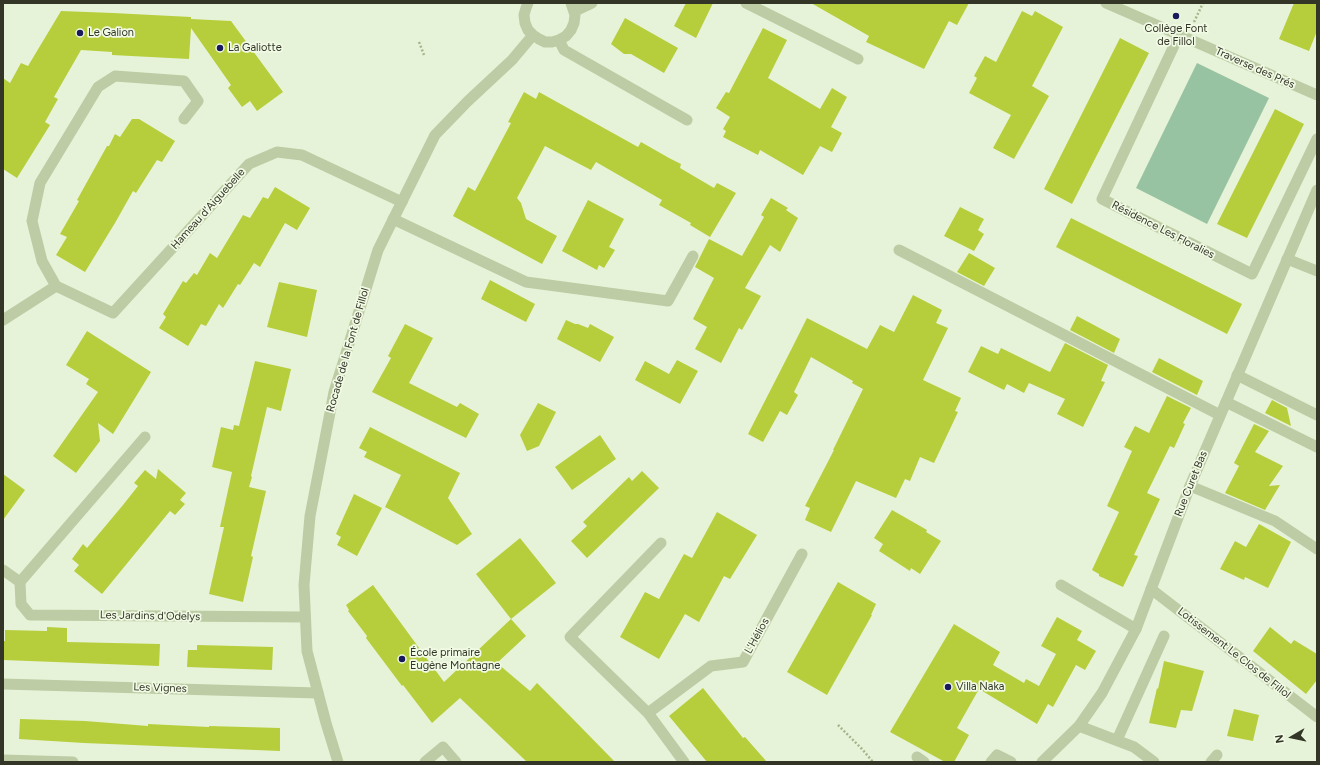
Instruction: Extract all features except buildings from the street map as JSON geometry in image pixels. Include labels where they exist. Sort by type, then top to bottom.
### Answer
[{"type":"street","points":[[528,3],[524,15],[528,30],[532,36],[545,42],[559,40],[566,36],[571,30],[574,23],[573,7],[592,3]]},
{"type":"street","points":[[746,3],[858,59]]},
{"type":"street","name":"Traverse des Prés","points":[[1106,3],[1317,95]]},
{"type":"street","name":"Rocade de la Font de Fillol","points":[[338,762],[307,651],[304,585],[310,516],[334,392],[378,250],[435,135],[468,101],[512,60],[532,36]]},
{"type":"street","name":"Résidence Les Floralies","points":[[1183,37],[1102,199],[1252,274],[1317,139]]},
{"type":"street","points":[[559,40],[564,50],[687,120]]},
{"type":"street","points":[[3,320],[56,286],[42,261],[32,221],[40,183],[98,87],[115,76],[184,81],[198,101],[184,119]]},
{"type":"street","name":"Hameau d'Aiguebelle","points":[[56,286],[112,313],[249,164],[278,152],[302,155],[402,202]]},
{"type":"street","name":"Rue Curet Bas","points":[[1042,762],[1079,726],[1102,693],[1136,629],[1190,486],[1317,190]]},
{"type":"street","points":[[393,218],[526,282],[668,301],[693,256]]},
{"type":"street","points":[[899,250],[1220,415]]},
{"type":"street","points":[[1287,259],[1317,271]]},
{"type":"street","points":[[1237,375],[1317,415]]},
{"type":"street","points":[[1226,402],[1317,447]]},
{"type":"street","points":[[3,570],[20,582],[145,437]]},
{"type":"street","points":[[1190,486],[1275,521],[1317,549]]},
{"type":"street","points":[[661,543],[570,637],[648,713],[684,762]]},
{"type":"street","name":"L'Hélios","points":[[648,713],[711,666],[743,662],[802,554]]},
{"type":"street","name":"Les Jardins d'Odelys","points":[[20,582],[21,604],[30,615],[305,617]]},
{"type":"street","points":[[1061,585],[1136,629]]},
{"type":"street","name":"Lotissement Le Clos de Fillol","points":[[1151,589],[1317,717]]},
{"type":"street","points":[[1116,740],[1164,636]]},
{"type":"street","name":"Les Vignes","points":[[3,684],[318,693]]},
{"type":"street","points":[[1079,726],[1134,747],[1154,762]]},
{"type":"street","points":[[425,762],[443,747],[456,762]]},
{"type":"street","points":[[990,762],[997,755],[1011,762]]},
{"type":"street","points":[[3,760],[73,762]]},
{"type":"path","points":[[1183,37],[1203,3]]},
{"type":"path","points":[[419,42],[424,55]]},
{"type":"path","points":[[838,725],[873,762]]},
{"type":"green space","points":[[1197,63],[1269,98],[1207,224],[1136,188]]},
{"type":"place","name":"Collège Font de Fillol","points":[[1176,16]]},
{"type":"place","name":"Le Galion","points":[[80,33]]},
{"type":"place","name":"La Galiotte","points":[[220,48]]},
{"type":"place","name":"École primaire Eugène Montagne","points":[[402,659]]},
{"type":"place","name":"Villa Naka","points":[[948,687]]}]
